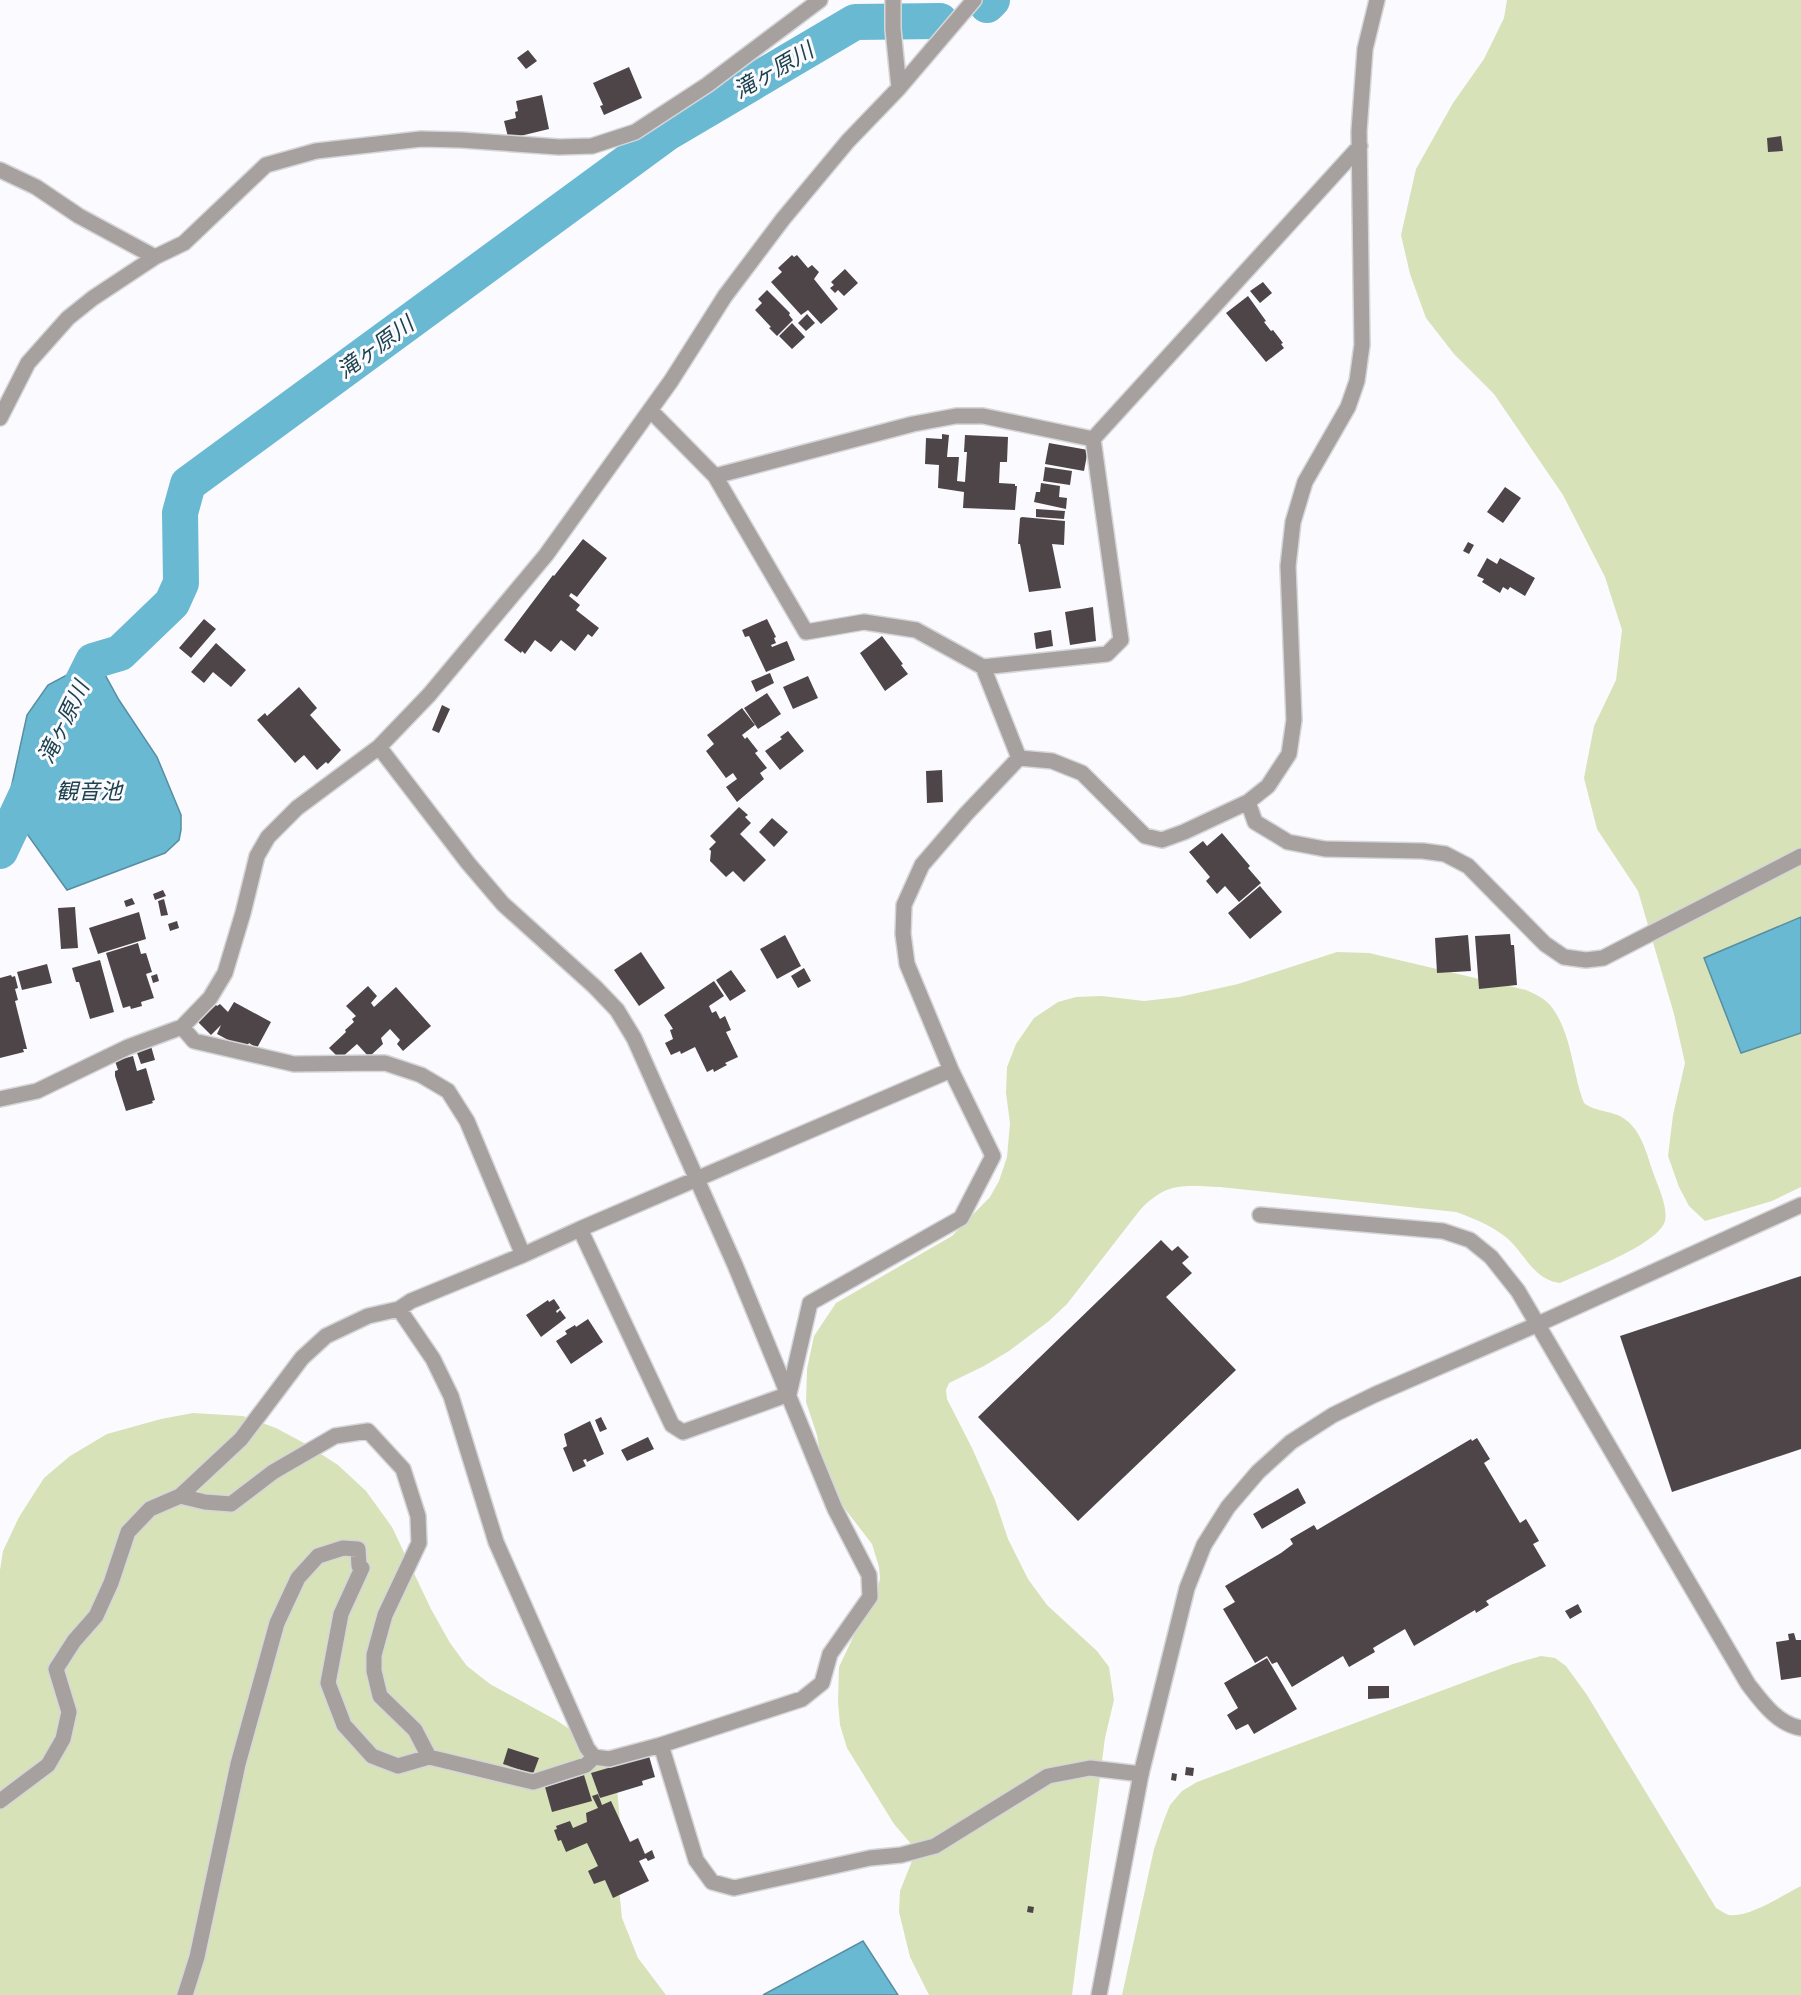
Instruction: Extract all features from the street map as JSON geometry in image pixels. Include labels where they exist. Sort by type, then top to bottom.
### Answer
[{"type":"street","points":[[0,418],[28,363],[68,318],[93,298],[155,257],[184,243],[266,165],[316,151],[421,139],[559,147],[592,146],[635,132],[707,85],[820,0]]},
{"type":"street","points":[[0,1099],[38,1091],[128,1047],[182,1027],[210,998],[225,973],[257,856],[268,837],[297,808],[380,747],[429,695],[546,555],[671,381],[725,296],[783,219],[848,141],[899,88],[974,0]]},
{"type":"street","points":[[1019,758],[1052,761],[1082,773],[1145,836],[1162,840],[1248,802],[1268,786],[1288,754],[1294,720],[1288,566],[1293,522],[1305,482],[1348,407],[1357,381],[1362,345],[1360,146],[1365,49],[1377,0]]},
{"type":"street","points":[[893,6],[899,88]]},
{"type":"street","points":[[1093,439],[1360,146]]},
{"type":"street","points":[[0,170],[36,187],[79,216],[155,257]]},
{"type":"street","points":[[650,410],[715,476],[806,632],[864,622],[916,630],[983,667],[1107,654],[1121,640],[1093,439]]},
{"type":"street","points":[[715,476],[913,424],[956,416],[983,416],[1093,439]]},
{"type":"street","points":[[983,667],[1019,758]]},
{"type":"street","points":[[380,747],[468,863],[503,904],[617,1010],[634,1038],[735,1265],[835,1509],[869,1575],[870,1597],[830,1654],[822,1683],[802,1699],[661,1745],[609,1759],[594,1757],[587,1748],[496,1542],[451,1396],[433,1359],[399,1309]]},
{"type":"street","points":[[789,1394],[810,1304],[961,1218],[993,1156],[951,1070],[907,964],[903,934],[904,905],[922,865],[1019,758]]},
{"type":"street","points":[[1248,802],[1256,822],[1288,843],[1325,849],[1423,851],[1445,854],[1468,866],[1545,944],[1564,957],[1586,960],[1603,958],[1801,856]]},
{"type":"street","points":[[182,1027],[194,1041],[294,1064],[385,1062],[421,1075],[448,1091],[467,1121],[524,1255]]},
{"type":"street","points":[[0,1801],[48,1765],[63,1739],[69,1712],[56,1669],[74,1641],[96,1616],[111,1583],[128,1532],[150,1509],[180,1496],[241,1439],[302,1358],[326,1336],[368,1316],[399,1309],[411,1301],[524,1255],[951,1070]]},
{"type":"street","points":[[1099,1995],[1141,1774],[1187,1588],[1204,1545],[1228,1507],[1258,1472],[1291,1442],[1333,1415],[1801,1205]]},
{"type":"street","points":[[1260,1215],[1443,1231],[1470,1240],[1491,1257],[1511,1282],[1748,1684],[1771,1713],[1801,1728]]},
{"type":"street","points":[[580,1229],[672,1425],[683,1432],[789,1394]]},
{"type":"street","points":[[180,1496],[204,1503],[231,1504],[273,1472],[335,1436],[368,1431],[403,1469],[418,1516],[419,1543],[385,1615],[374,1655],[374,1671],[380,1696],[415,1730],[429,1757]]},
{"type":"street","points":[[185,1995],[197,1957],[238,1764],[277,1623],[298,1578],[318,1556],[343,1548],[358,1549],[359,1566],[362,1568],[341,1614],[328,1683],[344,1725],[372,1756],[398,1766],[429,1757],[533,1782],[586,1765],[594,1757]]},
{"type":"street","points":[[661,1745],[696,1860],[712,1882],[734,1888],[870,1858],[901,1855],[935,1846],[1048,1776],[1090,1768],[1141,1774]]},
{"type":"green space","points":[[1507,0],[1801,0],[1801,1187],[1772,1201],[1705,1221],[1689,1206],[1679,1187],[1668,1156],[1673,1115],[1685,1063],[1674,1014],[1638,891],[1597,829],[1584,778],[1594,726],[1616,680],[1622,630],[1605,577],[1563,495],[1494,394],[1454,354],[1426,318],[1410,274],[1401,235],[1416,169],[1453,103],[1484,59],[1504,18]]},
{"type":"green space","points":[[1337,952],[1369,953],[1526,990],[1545,1000],[1563,1027],[1584,1103],[1626,1120],[1640,1137],[1662,1196],[1665,1221],[1649,1239],[1635,1248],[1560,1283],[1551,1281],[1537,1272],[1501,1233],[1456,1212],[1220,1187],[1176,1187],[1159,1194],[1140,1210],[1067,1304],[1049,1321],[1009,1351],[949,1383],[946,1390],[947,1399],[972,1448],[995,1500],[1008,1539],[1028,1579],[1047,1605],[1097,1651],[1109,1667],[1114,1700],[1105,1738],[1072,1995],[929,1995],[910,1957],[899,1912],[900,1891],[912,1861],[912,1845],[894,1824],[847,1748],[840,1725],[839,1667],[873,1601],[880,1579],[872,1544],[825,1483],[817,1435],[806,1402],[807,1369],[814,1336],[836,1303],[952,1236],[990,1197],[999,1181],[1007,1157],[1010,1123],[1006,1093],[1007,1067],[1016,1044],[1034,1018],[1058,1002],[1076,997],[1102,996],[1144,1001],[1179,997],[1238,984]]},
{"type":"green space","points":[[193,1413],[243,1416],[276,1428],[338,1465],[366,1491],[392,1527],[431,1609],[450,1643],[467,1666],[490,1684],[556,1720],[586,1740],[600,1755],[617,1789],[620,1821],[619,1888],[622,1918],[638,1958],[666,1995],[0,1995],[0,1570],[3,1551],[19,1517],[44,1478],[70,1456],[107,1434]]},
{"type":"green space","points":[[1541,1656],[1555,1658],[1566,1666],[1587,1695],[1716,1908],[1729,1915],[1746,1913],[1801,1886],[1801,1995],[1122,1995],[1154,1849],[1170,1805],[1182,1791],[1197,1782],[1513,1664]]},
{"type":"water","name":"観音池","points":[[93,661],[98,662],[119,700],[157,757],[181,815],[181,830],[179,840],[165,853],[67,890],[20,824],[3,825],[27,715],[48,685]]},
{"type":"water","points":[[1801,917],[1801,1033],[1741,1053],[1704,958]]},
{"type":"water","points":[[863,1941],[898,1995],[763,1995]]},
{"type":"building","points":[[528,50],[537,61],[526,69],[517,58]]},
{"type":"building","points":[[629,67],[642,98],[604,115],[600,106],[603,105],[593,83]]},
{"type":"building","points":[[542,95],[549,129],[508,137],[504,121],[516,118],[515,112],[518,111],[516,101]]},
{"type":"building","points":[[1781,136],[1783,151],[1768,152],[1767,138]]},
{"type":"building","points":[[792,255],[794,257],[797,255],[808,268],[812,265],[819,272],[814,279],[838,309],[821,324],[808,310],[801,315],[771,282],[782,272],[778,268]]},
{"type":"building","points":[[845,269],[858,283],[844,296],[838,290],[835,293],[830,288],[834,285],[831,282]]},
{"type":"building","points":[[1263,282],[1272,293],[1260,303],[1250,291]]},
{"type":"building","points":[[767,290],[790,313],[793,320],[777,336],[755,310],[762,303],[758,299]]},
{"type":"building","points":[[1248,296],[1266,321],[1264,322],[1283,343],[1281,344],[1284,348],[1266,362],[1226,313]]},
{"type":"building","points":[[807,314],[815,323],[806,331],[798,323]]},
{"type":"building","points":[[792,323],[805,337],[792,349],[779,336]]},
{"type":"building","points":[[942,434],[949,435],[947,457],[959,457],[957,481],[965,482],[967,452],[964,452],[965,435],[1008,437],[1007,462],[1000,462],[999,483],[1017,486],[1015,510],[963,508],[964,492],[938,488],[939,465],[925,464],[926,438],[942,439]]},
{"type":"building","points":[[1049,443],[1088,450],[1084,471],[1045,464]]},
{"type":"building","points":[[1045,467],[1072,471],[1070,485],[1043,481]]},
{"type":"building","points":[[1041,483],[1060,486],[1059,497],[1067,498],[1066,509],[1034,502],[1036,492],[1040,492]]},
{"type":"building","points":[[1505,487],[1521,498],[1503,523],[1487,512]]},
{"type":"building","points":[[1036,509],[1065,511],[1064,519],[1036,517]]},
{"type":"building","points":[[1020,518],[1065,521],[1064,545],[1052,544],[1061,588],[1029,592],[1020,544],[1018,544]]},
{"type":"building","points":[[583,539],[607,558],[577,597],[571,593],[569,596],[580,605],[576,610],[599,628],[592,637],[588,634],[575,651],[561,640],[551,652],[535,640],[525,654],[522,651],[521,653],[504,640]]},
{"type":"building","points":[[1468,542],[1474,545],[1469,554],[1463,551]]},
{"type":"building","points":[[1487,558],[1497,564],[1500,558],[1535,578],[1525,596],[1510,587],[1508,590],[1503,587],[1500,593],[1482,582],[1484,579],[1477,576]]},
{"type":"building","points":[[1093,607],[1096,641],[1070,645],[1065,612]]},
{"type":"building","points":[[204,619],[216,629],[191,658],[179,648]]},
{"type":"building","points":[[767,619],[776,637],[774,638],[776,643],[771,645],[772,647],[787,641],[795,660],[766,672],[749,636],[745,637],[742,630]]},
{"type":"building","points":[[1051,630],[1053,646],[1036,649],[1034,633]]},
{"type":"building","points":[[882,636],[908,674],[885,691],[860,653]]},
{"type":"building","points":[[216,643],[246,670],[231,687],[213,672],[204,683],[191,672]]},
{"type":"building","points":[[770,673],[774,683],[756,692],[751,681]]},
{"type":"building","points":[[808,676],[818,698],[793,709],[783,687]]},
{"type":"building","points":[[299,687],[317,708],[310,715],[341,750],[328,764],[326,762],[317,770],[304,755],[295,763],[257,720],[265,713],[267,716]]},
{"type":"building","points":[[767,693],[781,714],[758,729],[744,708]]},
{"type":"building","points":[[442,705],[450,709],[439,733],[432,730]]},
{"type":"building","points":[[742,708],[755,725],[742,735],[745,739],[747,737],[758,751],[755,753],[767,768],[760,773],[764,779],[737,802],[726,787],[737,779],[733,773],[726,778],[706,751],[714,744],[707,735]]},
{"type":"building","points":[[788,731],[804,751],[780,770],[765,751],[782,739],[780,737]]},
{"type":"building","points":[[942,770],[943,802],[927,803],[926,771]]},
{"type":"building","points":[[739,807],[748,815],[745,817],[751,823],[740,834],[766,860],[744,882],[733,871],[726,877],[710,861],[711,851],[709,849],[716,842],[710,836]]},
{"type":"building","points":[[772,818],[788,832],[774,847],[759,832]]},
{"type":"building","points":[[1222,833],[1261,883],[1239,902],[1225,886],[1217,894],[1206,881],[1210,877],[1189,852],[1203,841],[1207,846]]},
{"type":"building","points":[[1260,886],[1282,912],[1250,939],[1228,913]]},
{"type":"building","points":[[163,890],[166,896],[155,900],[153,894]]},
{"type":"building","points":[[132,898],[135,904],[126,907],[124,901]]},
{"type":"building","points":[[164,899],[168,915],[161,916],[158,901]]},
{"type":"building","points":[[75,907],[78,948],[61,949],[58,908]]},
{"type":"building","points":[[139,912],[146,939],[98,954],[89,928]]},
{"type":"building","points":[[177,921],[179,928],[170,931],[168,924]]},
{"type":"building","points":[[1510,934],[1511,945],[1514,945],[1517,985],[1479,989],[1475,936]]},
{"type":"building","points":[[785,935],[801,966],[777,979],[760,949]]},
{"type":"building","points":[[1468,935],[1471,971],[1437,973],[1435,938]]},
{"type":"building","points":[[138,943],[141,954],[146,953],[152,972],[146,974],[154,998],[141,1002],[142,1006],[131,1009],[130,1006],[123,1008],[106,953]]},
{"type":"building","points":[[641,952],[665,988],[639,1006],[614,970]]},
{"type":"building","points":[[100,960],[114,1012],[90,1019],[79,982],[76,982],[72,968]]},
{"type":"building","points":[[47,964],[52,983],[22,990],[17,972]]},
{"type":"building","points":[[804,968],[811,981],[798,988],[791,976]]},
{"type":"building","points":[[731,970],[746,991],[730,1001],[716,980]]},
{"type":"building","points":[[157,974],[159,981],[153,983],[151,976]]},
{"type":"building","points":[[15,976],[18,988],[15,989],[18,1000],[15,1001],[27,1049],[23,1049],[24,1052],[0,1058],[0,978]]},
{"type":"building","points":[[714,981],[724,996],[709,1006],[712,1013],[716,1011],[720,1019],[725,1016],[731,1030],[726,1032],[738,1057],[725,1063],[727,1065],[714,1072],[713,1069],[707,1072],[695,1047],[681,1054],[680,1051],[671,1055],[665,1043],[673,1039],[670,1030],[673,1029],[664,1015]]},
{"type":"building","points":[[368,986],[377,996],[371,1003],[374,1007],[396,987],[431,1026],[403,1051],[397,1044],[400,1040],[390,1029],[381,1038],[383,1044],[369,1057],[357,1044],[340,1059],[329,1048],[354,1022],[352,1019],[356,1016],[346,1006]]},
{"type":"building","points":[[234,1002],[271,1022],[257,1048],[249,1043],[245,1049],[217,1034],[221,1025],[211,1035],[198,1022],[216,1005],[220,1004],[228,1012]]},
{"type":"building","points":[[151,1046],[155,1060],[141,1064],[136,1050]]},
{"type":"building","points":[[133,1056],[137,1071],[146,1068],[155,1100],[152,1101],[153,1103],[126,1111],[115,1076],[115,1071],[118,1070],[115,1061]]},
{"type":"building","points":[[1161,1240],[1172,1251],[1178,1246],[1189,1257],[1182,1263],[1192,1273],[1166,1297],[1236,1370],[1078,1521],[978,1417]]},
{"type":"building","points":[[1801,1276],[1801,1449],[1672,1492],[1620,1336]]},
{"type":"building","points":[[554,1299],[560,1308],[556,1311],[557,1313],[560,1310],[566,1318],[541,1337],[526,1315],[548,1300],[549,1302]]},
{"type":"building","points":[[588,1319],[603,1342],[571,1364],[556,1341],[567,1334],[565,1331]]},
{"type":"building","points":[[601,1417],[607,1429],[600,1432],[595,1420]]},
{"type":"building","points":[[590,1421],[604,1454],[587,1462],[586,1459],[583,1460],[586,1466],[573,1472],[563,1448],[567,1446],[564,1434]]},
{"type":"building","points":[[648,1437],[654,1449],[627,1461],[621,1450]]},
{"type":"building","points":[[1477,1438],[1490,1459],[1484,1463],[1520,1523],[1526,1519],[1539,1541],[1533,1544],[1546,1566],[1486,1601],[1489,1605],[1476,1613],[1475,1610],[1414,1646],[1405,1629],[1373,1648],[1375,1652],[1349,1667],[1343,1656],[1292,1687],[1277,1662],[1272,1664],[1267,1656],[1255,1663],[1223,1609],[1235,1602],[1225,1586],[1281,1553],[1293,1544],[1290,1539],[1314,1525],[1317,1530],[1471,1439],[1472,1441]]},
{"type":"building","points":[[1298,1488],[1306,1503],[1262,1529],[1253,1514]]},
{"type":"building","points":[[1578,1604],[1582,1612],[1570,1619],[1565,1611]]},
{"type":"building","points":[[1794,1633],[1796,1640],[1801,1640],[1801,1677],[1781,1680],[1776,1642],[1789,1640],[1788,1634]]},
{"type":"building","points":[[1267,1658],[1297,1709],[1254,1734],[1248,1724],[1236,1730],[1227,1715],[1238,1708],[1224,1683]]},
{"type":"building","points":[[1368,1686],[1389,1686],[1389,1698],[1368,1699]]},
{"type":"building","points":[[508,1748],[539,1758],[533,1774],[503,1764]]},
{"type":"building","points":[[649,1756],[655,1777],[642,1781],[643,1785],[600,1798],[591,1773]]},
{"type":"building","points":[[1186,1767],[1194,1768],[1193,1776],[1185,1775]]},
{"type":"building","points":[[1172,1773],[1177,1774],[1176,1781],[1171,1780]]},
{"type":"building","points":[[584,1775],[592,1801],[552,1812],[545,1787]]},
{"type":"building","points":[[598,1794],[602,1805],[611,1801],[630,1842],[638,1838],[645,1854],[652,1850],[655,1858],[639,1861],[649,1881],[613,1898],[605,1880],[594,1884],[588,1871],[598,1866],[587,1843],[566,1852],[554,1830],[557,1829],[556,1826],[570,1821],[573,1828],[587,1822],[586,1813],[598,1808],[592,1796]]},
{"type":"building","points":[[1028,1906],[1034,1907],[1033,1913],[1027,1912]]},
{"type":"waterway","name":"滝ヶ原川","points":[[987,5],[992,0]]},
{"type":"waterway","name":"滝ヶ原川","points":[[71,705],[93,661],[120,653],[172,603],[181,583],[180,513],[188,484],[667,133],[855,22],[940,21]]},
{"type":"waterway","name":"滝ヶ原川","points":[[0,851],[33,781]]}]
